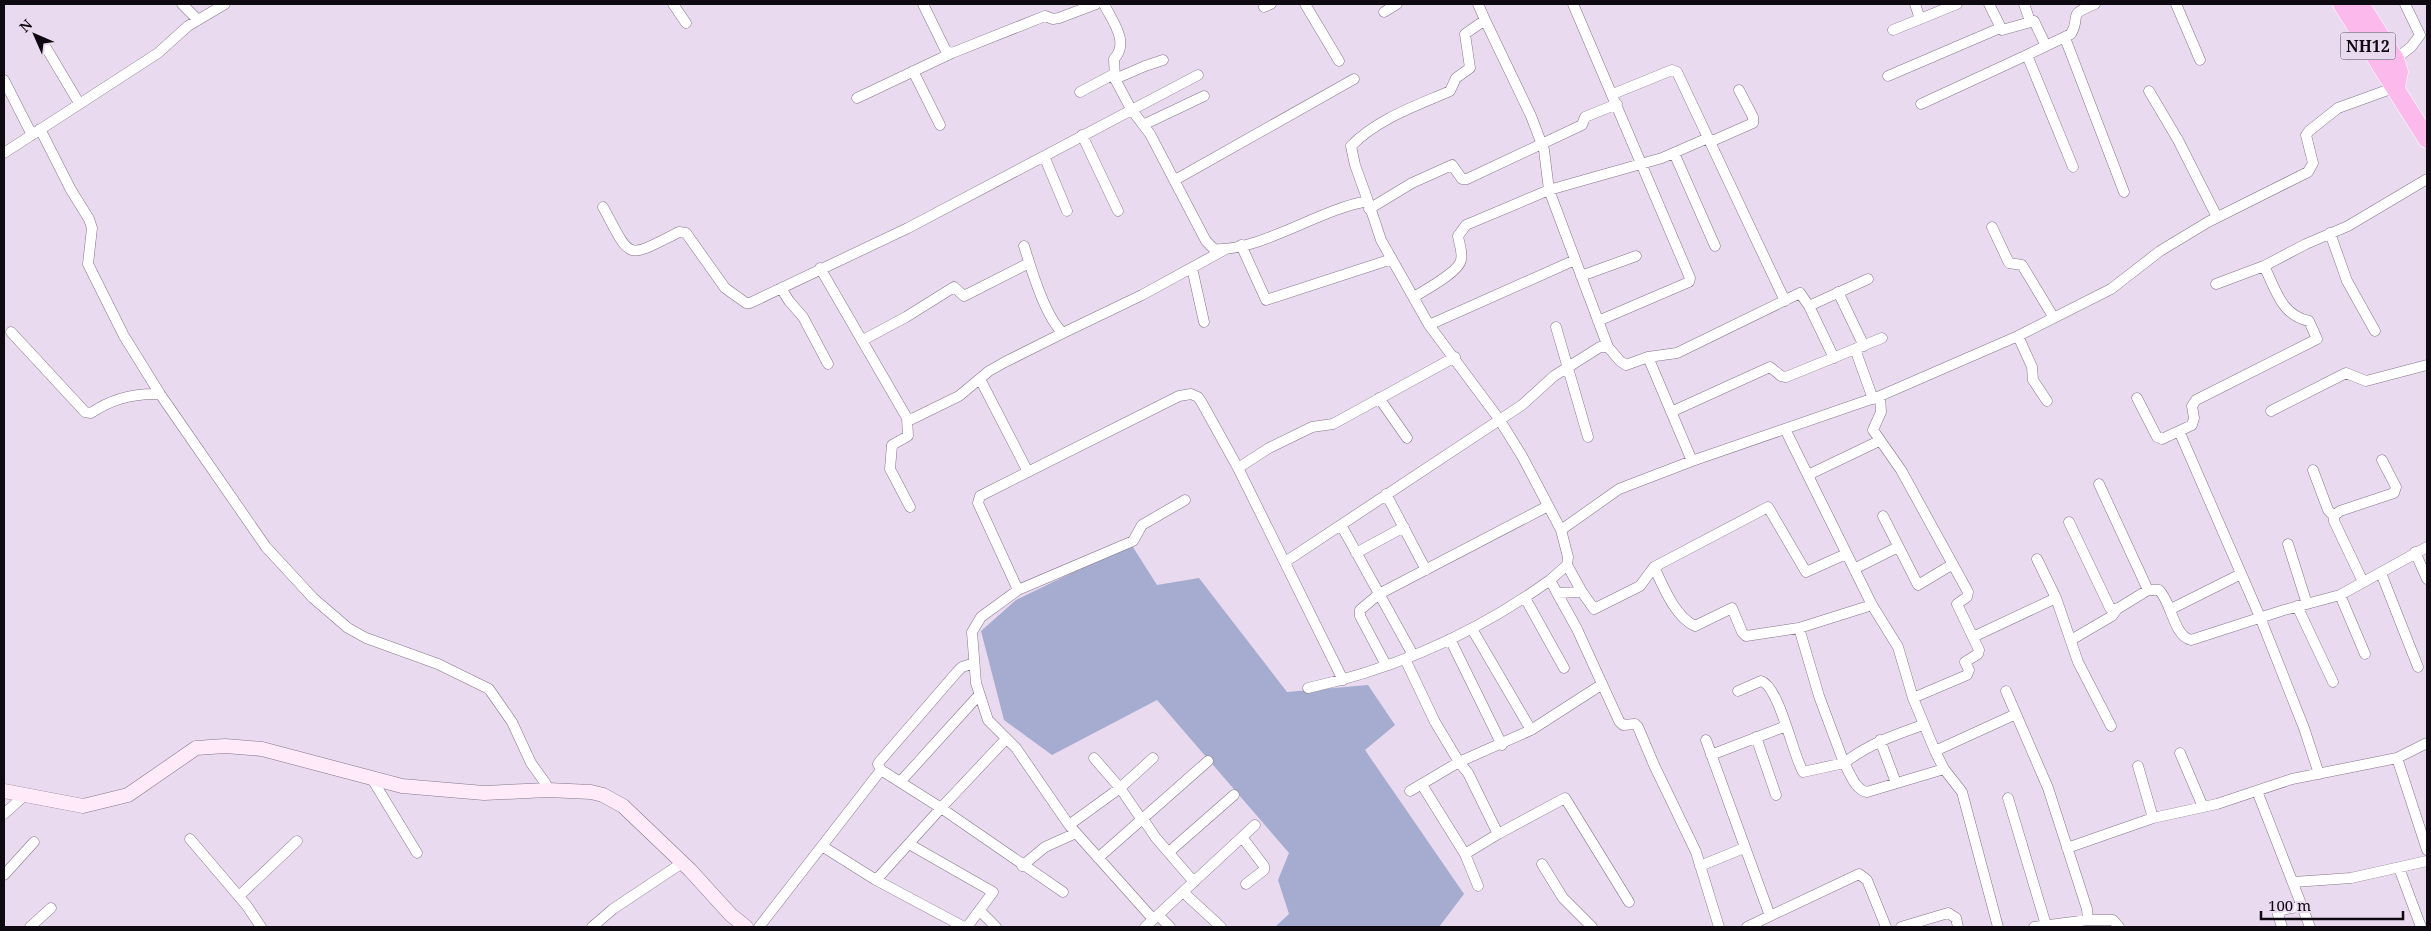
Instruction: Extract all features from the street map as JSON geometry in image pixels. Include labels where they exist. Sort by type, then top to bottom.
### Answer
[{"type":"highway","name":"NH12","points":[[2342,4],[2388,64]]},
{"type":"highway","points":[[2360,4],[2388,64],[2399,72],[2396,87],[2427,139]]},
{"type":"street","points":[[182,4],[198,20]]},
{"type":"street","points":[[4,153],[158,53],[188,26],[225,4]]},
{"type":"street","points":[[673,4],[686,23]]},
{"type":"street","points":[[923,4],[946,51],[952,53]]},
{"type":"street","points":[[857,98],[952,53],[1045,16],[1055,19],[1096,4]]},
{"type":"street","points":[[1104,4],[1121,40],[1121,52],[1114,59],[1115,77],[1131,109],[1143,124],[1175,180],[1206,240],[1214,249],[1225,250]]},
{"type":"street","points":[[1305,4],[1339,61]]},
{"type":"street","points":[[1384,12],[1397,4]]},
{"type":"street","points":[[1478,4],[1532,116],[1541,143],[1549,190],[1608,347],[1623,364],[1677,353],[1800,293],[1809,306],[1834,358]]},
{"type":"street","points":[[1573,4],[1643,164],[1690,280],[1598,321]]},
{"type":"street","points":[[1915,4],[1920,19]]},
{"type":"street","points":[[1892,30],[1957,4]]},
{"type":"street","points":[[1989,4],[2000,28]]},
{"type":"street","points":[[2024,4],[2030,21]]},
{"type":"street","points":[[1921,104],[2065,38],[2073,31],[2075,16],[2080,10],[2095,4]]},
{"type":"street","points":[[2176,4],[2200,60]]},
{"type":"street","points":[[2388,64],[2411,47],[2420,35],[2405,4]]},
{"type":"street","points":[[1485,20],[1465,34],[1470,68],[1456,78],[1450,91],[1410,108],[1362,134],[1351,146],[1355,165],[1381,240],[1430,325],[1499,419],[1561,530],[1568,557],[1567,565],[1591,606],[1594,609],[1640,586],[1654,568],[1768,507],[1806,572],[1846,554]]},
{"type":"street","points":[[1888,76],[2000,28],[2004,30],[2030,21],[2036,23],[2046,46]]},
{"type":"street","points":[[2065,38],[2124,192]]},
{"type":"street","points":[[45,46],[79,104]]},
{"type":"street","points":[[2026,55],[2074,167]]},
{"type":"street","points":[[1080,92],[1163,60]]},
{"type":"street","points":[[820,268],[863,340],[904,416],[912,419],[959,396],[1005,362],[1142,295],[1225,250],[1271,236],[1329,211],[1369,205],[1452,165],[1462,179],[1467,179],[1582,125],[1585,117],[1615,99],[1672,70],[1677,72],[1785,301]]},
{"type":"street","points":[[913,71],[940,125]]},
{"type":"street","points":[[603,207],[624,246],[630,250],[640,251],[683,232],[690,236],[725,288],[746,303],[908,228],[1198,75]]},
{"type":"street","points":[[1175,180],[1354,79]]},
{"type":"street","points":[[4,80],[89,219],[92,228],[88,264],[124,336],[160,394],[266,547],[294,579],[348,628],[366,638],[438,664],[489,689],[512,722],[531,763],[546,784],[548,790]]},
{"type":"street","points":[[1561,530],[1619,489],[1692,461],[1876,398],[2018,336],[2111,289],[2160,251],[2217,217],[2308,172],[2313,163],[2306,135],[2324,118],[2350,102],[2396,87]]},
{"type":"street","points":[[1414,297],[1454,271],[1459,265],[1462,259],[1458,236],[1466,225],[1549,190],[1643,164],[1753,123],[1753,117],[1739,90]]},
{"type":"street","points":[[2149,91],[2178,140],[2217,217]]},
{"type":"street","points":[[1143,124],[1204,96]]},
{"type":"street","points":[[1082,135],[1118,211]]},
{"type":"street","points":[[1674,153],[1715,246]]},
{"type":"street","points":[[1044,156],[1067,211]]},
{"type":"street","points":[[2216,284],[2264,266],[2348,226],[2427,179]]},
{"type":"street","points":[[1992,227],[2010,263],[2020,264],[2024,267],[2054,318]]},
{"type":"street","points":[[2330,233],[2346,281],[2375,331]]},
{"type":"street","points":[[1241,245],[1266,300],[1392,259]]},
{"type":"street","points":[[1024,246],[1041,295],[1062,333]]},
{"type":"street","points":[[1581,276],[1636,256]]},
{"type":"street","points":[[1430,325],[1575,260]]},
{"type":"street","points":[[863,340],[954,287],[964,296],[1029,263]]},
{"type":"street","points":[[2137,398],[2159,439],[2179,431],[2194,422],[2192,406],[2196,400],[2316,339],[2309,321],[2296,319],[2286,309],[2264,266]]},
{"type":"street","points":[[1192,268],[1204,322]]},
{"type":"street","points":[[1809,306],[1868,279]]},
{"type":"street","points":[[781,288],[803,317],[828,364]]},
{"type":"street","points":[[1838,292],[1881,412],[1873,430],[1901,470],[1968,592],[1967,597],[1957,604],[1979,652],[1965,662],[1968,670],[1967,675],[1913,698]]},
{"type":"street","points":[[1556,327],[1588,437]]},
{"type":"street","points":[[11,332],[85,412],[90,413],[101,406],[137,394],[160,394]]},
{"type":"street","points":[[2018,336],[2032,367],[2033,380],[2047,401]]},
{"type":"street","points":[[1671,412],[1770,367],[1784,378],[1882,338]]},
{"type":"street","points":[[1284,562],[1499,419],[1522,406],[1554,376],[1567,370],[1600,347],[1608,347]]},
{"type":"street","points":[[1238,468],[1269,448],[1312,426],[1333,424],[1454,357]]},
{"type":"street","points":[[1648,358],[1692,461]]},
{"type":"street","points":[[2271,411],[2346,373],[2366,381],[2427,365]]},
{"type":"street","points":[[980,379],[1028,472]]},
{"type":"street","points":[[1018,590],[978,504],[978,499],[1180,396],[1191,394],[1198,397],[1202,403],[1238,468],[1343,680]]},
{"type":"street","points":[[1379,398],[1407,438]]},
{"type":"street","points":[[907,418],[908,436],[892,446],[890,466],[910,507]]},
{"type":"street","points":[[1785,429],[1872,605],[1898,647],[1913,698],[1934,751],[1944,769],[1962,792],[1998,927]]},
{"type":"street","points":[[2179,431],[2260,617],[2304,728],[2318,774]]},
{"type":"street","points":[[1808,475],[1879,441]]},
{"type":"street","points":[[2334,516],[2340,511],[2394,493],[2396,487],[2382,460]]},
{"type":"street","points":[[2313,470],[2328,510],[2334,516],[2334,521],[2363,582]]},
{"type":"street","points":[[2099,484],[2148,590]]},
{"type":"street","points":[[1386,494],[1426,570]]},
{"type":"street","points":[[1170,927],[1156,917],[1076,833],[1016,748],[1005,740],[988,720],[979,695],[971,642],[975,626],[981,617],[1018,590],[1132,541],[1142,525],[1185,500]]},
{"type":"street","points":[[1386,665],[1360,616],[1360,610],[1379,594],[1548,506]]},
{"type":"street","points":[[1883,516],[1918,585],[1953,564]]},
{"type":"street","points":[[2068,522],[2107,604],[2110,608],[2117,609]]},
{"type":"street","points":[[1341,524],[1379,594],[1409,657],[1435,722],[1458,762],[1468,773],[1498,834]]},
{"type":"street","points":[[1356,553],[1404,527]]},
{"type":"street","points":[[2288,544],[2302,605],[2334,682]]},
{"type":"street","points":[[1854,568],[1898,547]]},
{"type":"street","points":[[2071,640],[2112,616],[2117,609],[2148,590],[2159,590],[2171,609],[2182,634],[2191,640],[2260,617],[2340,595],[2427,547]]},
{"type":"street","points":[[2415,552],[2427,579]]},
{"type":"street","points":[[2037,559],[2056,598],[2078,662],[2111,726]]},
{"type":"street","points":[[1308,688],[1343,680],[1409,657],[1472,630],[1526,598],[1567,565]]},
{"type":"street","points":[[1654,568],[1682,617],[1695,626],[1732,608],[1742,632],[1746,636],[1799,628],[1872,605]]},
{"type":"street","points":[[2381,573],[2418,667]]},
{"type":"street","points":[[2171,609],[2241,574]]},
{"type":"street","points":[[1550,580],[1577,629],[1601,685],[1621,723],[1635,724],[1638,727],[1696,852],[1719,927]]},
{"type":"street","points":[[1557,593],[1582,592]]},
{"type":"street","points":[[2340,595],[2365,654]]},
{"type":"street","points":[[1526,598],[1564,668]]},
{"type":"street","points":[[1973,637],[2056,598]]},
{"type":"street","points":[[1799,628],[1819,696],[1844,763],[1862,791],[1867,792],[1944,769]]},
{"type":"street","points":[[1472,630],[1531,730]]},
{"type":"street","points":[[1450,639],[1502,745]]},
{"type":"street","points":[[974,664],[962,667],[878,764],[881,770],[901,781],[1022,866],[1063,892]]},
{"type":"street","points":[[1738,691],[1764,682],[1779,706],[1803,772],[1844,763],[1862,749],[1880,740],[1923,725]]},
{"type":"street","points":[[1410,791],[1458,762],[1502,745],[1531,730],[1601,685]]},
{"type":"street","points":[[2006,691],[2048,788],[2087,909],[2088,920]]},
{"type":"street","points":[[901,781],[979,695]]},
{"type":"street","points":[[1934,751],[2016,714]]},
{"type":"street","points":[[1711,755],[1786,726]]},
{"type":"street","points":[[1756,737],[1776,795]]},
{"type":"street","points":[[876,880],[1005,740]]},
{"type":"street","points":[[1706,740],[1770,916]]},
{"type":"street","points":[[1880,740],[1896,783]]},
{"type":"street","points":[[2067,848],[2153,818],[2203,807],[2292,779],[2397,758],[2427,743]]},
{"type":"street","points":[[4,791],[83,806],[128,795],[196,748],[225,746],[262,749],[402,786],[484,792],[578,790],[603,795],[624,806],[682,863],[730,915],[746,927]]},
{"type":"street","points":[[2180,754],[2203,807]]},
{"type":"street","points":[[1094,758],[1120,788],[1142,820],[1194,882]]},
{"type":"street","points":[[1069,825],[1120,788],[1153,758]]},
{"type":"street","points":[[2397,758],[2427,850]]},
{"type":"street","points":[[1098,858],[1208,761]]},
{"type":"street","points":[[2138,766],[2153,818]]},
{"type":"street","points":[[759,927],[881,770]]},
{"type":"street","points":[[372,779],[417,854]]},
{"type":"street","points":[[1422,785],[1465,854],[1478,886]]},
{"type":"street","points":[[2257,791],[2310,927]]},
{"type":"street","points":[[1169,852],[1234,794]]},
{"type":"street","points":[[4,814],[24,796]]},
{"type":"street","points":[[1465,854],[1566,798],[1629,902]]},
{"type":"street","points":[[2008,798],[2046,925]]},
{"type":"street","points":[[1145,927],[1255,825]]},
{"type":"street","points":[[1022,866],[1045,847],[1076,833]]},
{"type":"street","points":[[1242,837],[1264,866],[1264,870],[1246,884]]},
{"type":"street","points":[[190,839],[238,896],[261,927]]},
{"type":"street","points":[[238,896],[297,841]]},
{"type":"street","points":[[4,875],[34,842]]},
{"type":"street","points":[[822,846],[876,880],[966,927],[993,894],[992,890],[910,844]]},
{"type":"street","points":[[1700,866],[1744,848]]},
{"type":"street","points":[[2294,882],[2351,878],[2427,861]]},
{"type":"street","points":[[592,927],[613,909],[682,863]]},
{"type":"street","points":[[1542,864],[1563,898],[1592,927]]},
{"type":"street","points":[[2399,868],[2422,922]]},
{"type":"street","points":[[1747,927],[1859,874],[1867,880],[1886,927]]},
{"type":"street","points":[[1183,892],[1220,927]]},
{"type":"street","points":[[2282,927],[2277,911],[2302,906]]},
{"type":"street","points":[[30,927],[51,908]]},
{"type":"street","points":[[980,911],[996,927]]},
{"type":"street","points":[[1901,927],[1951,913],[1956,918],[1958,927]]},
{"type":"street","points":[[2034,927],[2088,920],[2113,920],[2119,927]]},
{"type":"water","points":[[1131,544],[1157,585],[1199,578],[1287,692],[1368,685],[1395,725],[1365,750],[1464,894],[1439,927],[1275,927],[1289,914],[1278,880],[1289,853],[1157,700],[1052,755],[1004,720],[981,631],[1016,600]]}]
